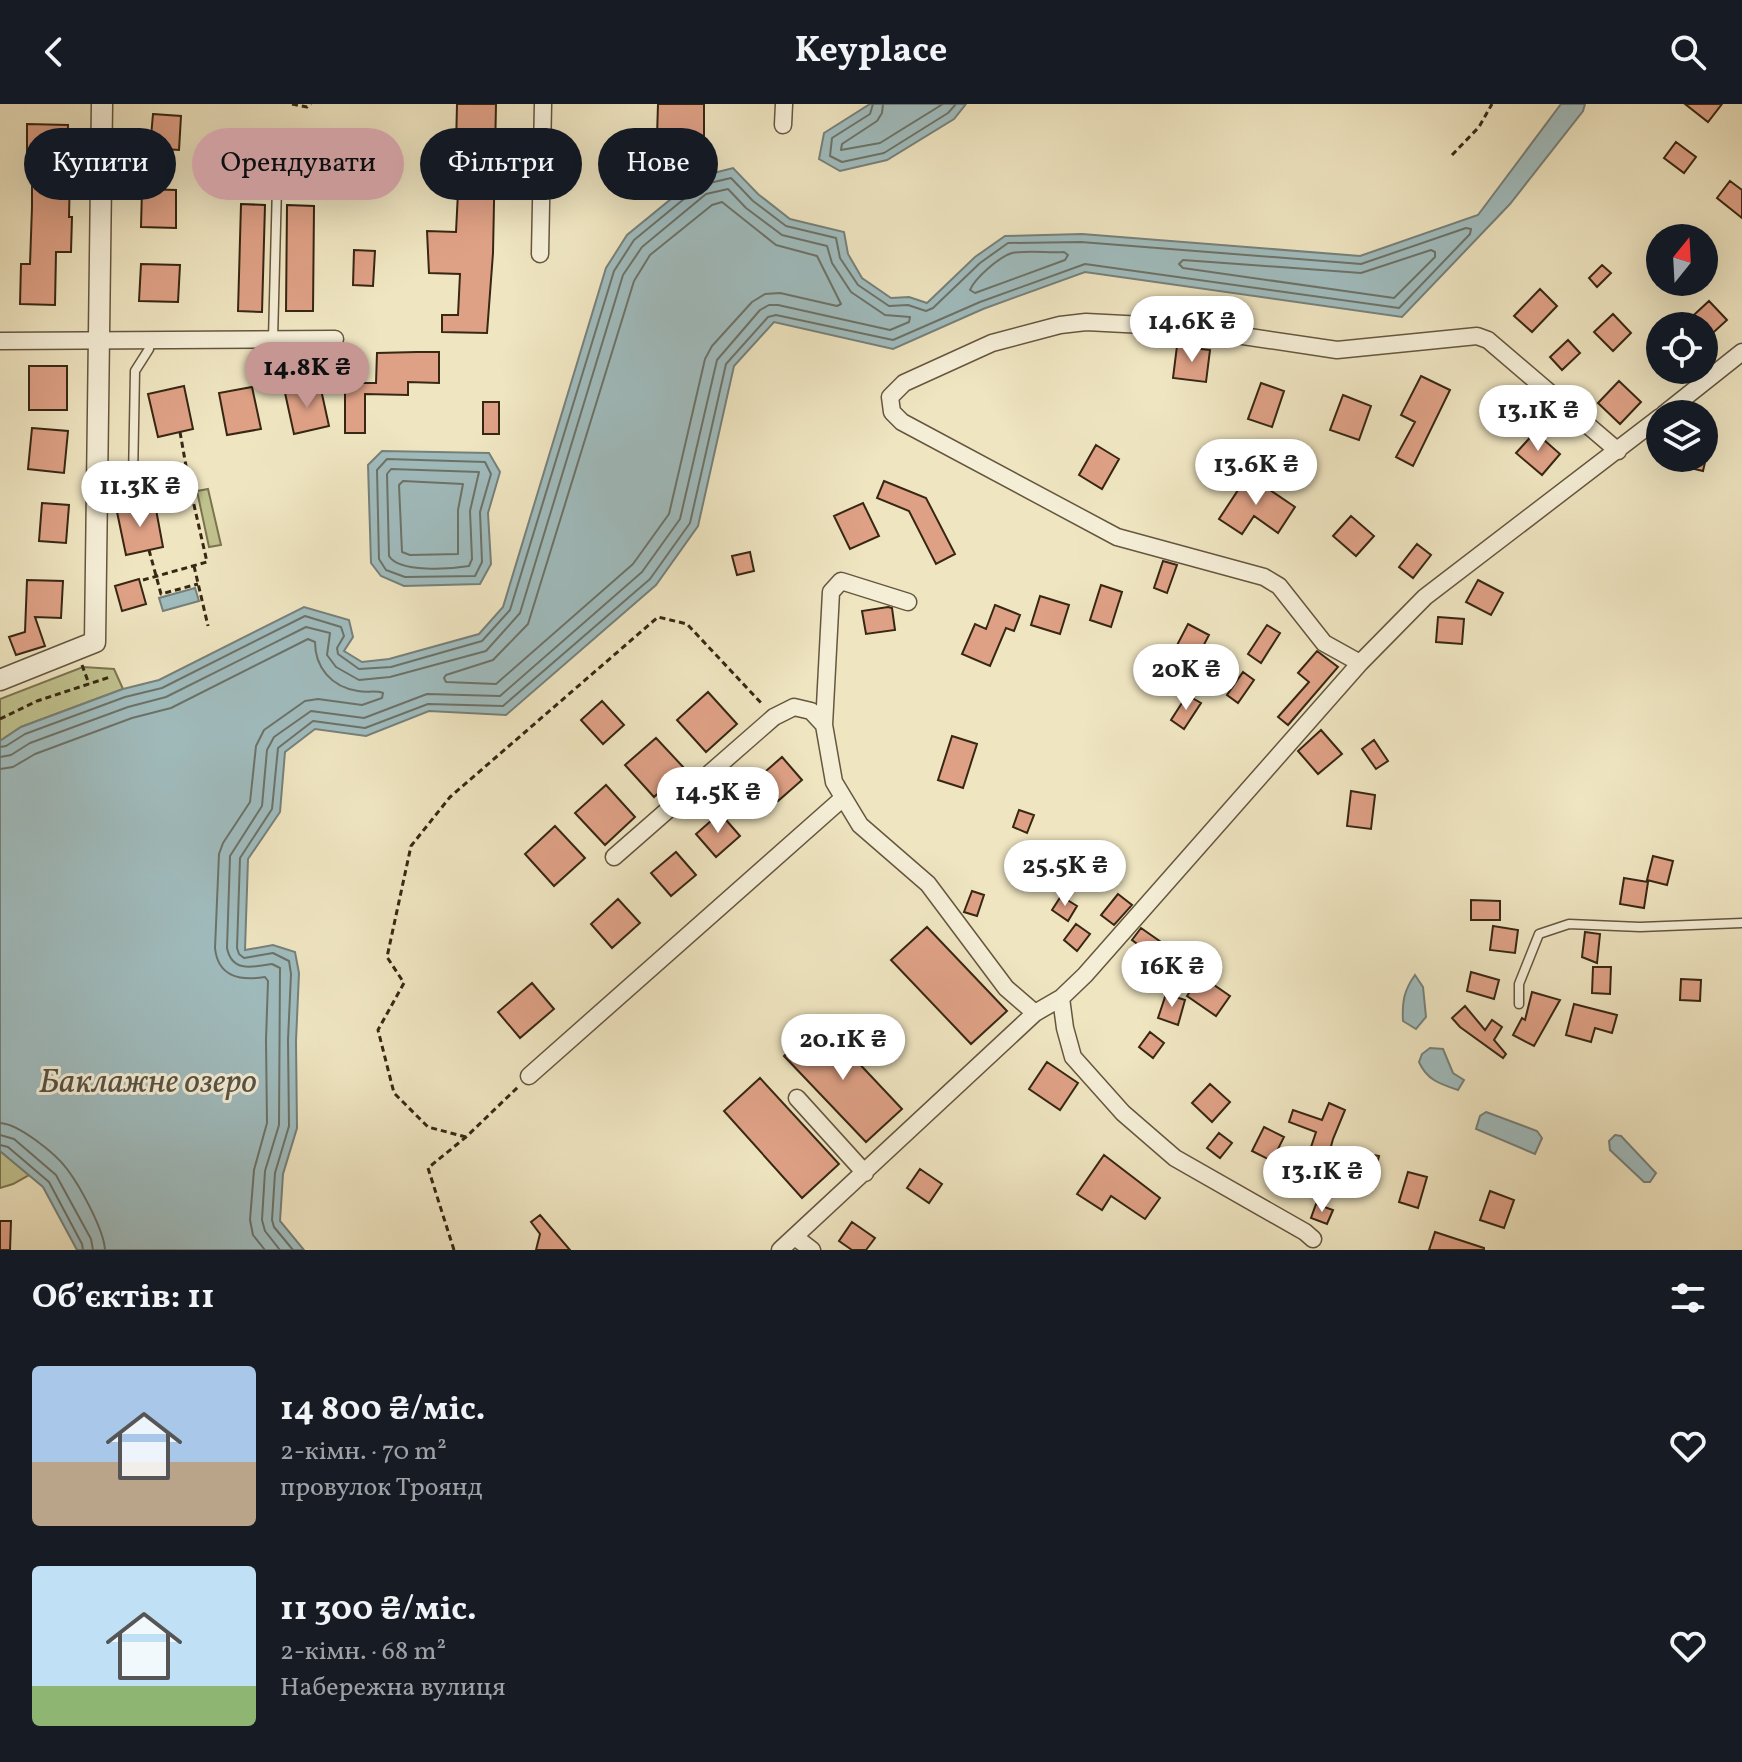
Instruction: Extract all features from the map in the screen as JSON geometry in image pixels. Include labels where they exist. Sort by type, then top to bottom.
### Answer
[{"type":"street","points":[[0,680],[95,642],[102,104]]},
{"type":"street","points":[[540,254],[543,104]]},
{"type":"street","points":[[783,125],[784,104]]},
{"type":"street","points":[[1360,663],[1324,643],[1279,586],[1264,577],[1117,537],[902,422],[892,412],[890,397],[904,383],[992,343],[1060,325],[1086,322],[1183,327],[1337,350],[1477,336],[1488,340],[1618,451]]},
{"type":"street","points":[[0,341],[335,339]]},
{"type":"street","points":[[1682,400],[1742,352]]},
{"type":"street","points":[[780,1250],[1035,1013],[1061,998],[1095,964],[1360,663],[1425,597],[1646,429]]},
{"type":"street","points":[[908,602],[841,581],[831,592],[824,725],[834,782],[860,825],[928,884],[1006,988],[1035,1013]]},
{"type":"street","points":[[614,857],[774,717],[794,707],[811,711],[824,725]]},
{"type":"street","points":[[529,1076],[843,798]]},
{"type":"street","points":[[1061,998],[1073,1057],[1123,1113],[1175,1158],[1313,1239]]},
{"type":"street","points":[[797,1098],[865,1173]]},
{"type":"street","points":[[795,1237],[812,1250]]},
{"type":"lane","points":[[273,339],[277,200]]},
{"type":"lane","points":[[97,486],[133,479],[135,371],[149,349],[150,340]]},
{"type":"lane","points":[[1519,1004],[1519,984],[1539,934],[1569,924],[1640,927],[1742,923]]},
{"type":"path","points":[[292,104],[307,107],[311,104]]},
{"type":"path","points":[[1452,155],[1479,127],[1492,104]]},
{"type":"path","points":[[143,580],[207,562],[180,432]]},
{"type":"path","points":[[126,480],[126,496],[189,483]]},
{"type":"path","points":[[149,550],[161,594],[198,584]]},
{"type":"path","points":[[194,566],[208,626]]},
{"type":"path","points":[[466,1137],[428,1127],[394,1093],[378,1030],[404,983],[387,957],[411,846],[450,797],[658,617],[687,624],[774,717]]},
{"type":"path","points":[[76,652],[89,684]]},
{"type":"path","points":[[0,719],[37,701],[110,677]]},
{"type":"path","points":[[454,1250],[428,1168],[466,1137],[529,1076]]},
{"type":"green space","points":[[208,489],[221,545],[209,547],[197,491]]},
{"type":"green space","points":[[83,667],[114,669],[123,689],[21,727],[0,741],[0,699]]},
{"type":"green space","points":[[0,1151],[29,1175],[0,1188]]},
{"type":"water","points":[[870,104],[966,104],[954,119],[887,160],[840,171],[819,159],[824,133]]},
{"type":"water","name":"Баклажне озеро","points":[[1561,104],[1585,104],[1583,111],[1510,204],[1402,317],[1085,272],[983,309],[893,349],[774,322],[734,366],[698,526],[656,585],[506,715],[429,711],[366,736],[315,729],[285,752],[280,812],[248,859],[245,950],[273,945],[295,952],[299,973],[297,1128],[283,1174],[280,1221],[304,1250],[77,1250],[43,1187],[0,1151],[0,741],[21,727],[123,689],[159,680],[304,607],[349,620],[353,637],[344,651],[362,662],[389,659],[479,634],[503,607],[606,268],[627,235],[670,200],[718,200],[718,172],[733,168],[758,194],[790,219],[844,232],[848,254],[862,278],[891,298],[909,297],[927,303],[975,257],[1005,236],[1082,234],[1360,256],[1478,215]]},
{"type":"water","points":[[382,451],[489,453],[500,472],[488,513],[491,564],[480,584],[404,586],[381,576],[371,563],[368,465]]},
{"type":"water","points":[[195,588],[199,601],[163,611],[159,598]]},
{"type":"water","points":[[1415,975],[1423,987],[1426,1017],[1416,1029],[1403,1021],[1403,1002]]},
{"type":"water","points":[[1430,1048],[1443,1049],[1453,1073],[1464,1080],[1458,1090],[1435,1080],[1422,1068],[1419,1062],[1422,1054]]},
{"type":"water","points":[[1486,1112],[1537,1131],[1542,1138],[1535,1154],[1476,1129],[1480,1116]]},
{"type":"water","points":[[1615,1135],[1621,1136],[1656,1173],[1650,1182],[1644,1182],[1610,1150],[1609,1141]]},
{"type":"building","points":[[457,104],[496,104],[496,128],[456,128]]},
{"type":"building","points":[[658,104],[704,104],[704,128],[657,128]]},
{"type":"building","points":[[1685,104],[1722,104],[1708,122]]},
{"type":"building","points":[[153,114],[181,116],[179,150],[176,150],[176,128],[152,128]]},
{"type":"building","points":[[27,124],[68,125],[68,128],[27,128]]},
{"type":"building","points":[[1676,142],[1696,157],[1684,173],[1664,158]]},
{"type":"building","points":[[1730,181],[1742,190],[1742,218],[1717,198]]},
{"type":"building","points":[[32,200],[69,200],[71,252],[56,252],[55,305],[20,304],[21,264],[30,264]]},
{"type":"building","points":[[142,200],[176,200],[176,228],[141,227]]},
{"type":"building","points":[[458,200],[494,200],[487,333],[442,332],[442,315],[458,315],[460,274],[429,273],[427,231],[456,232]]},
{"type":"building","points":[[241,204],[265,205],[262,312],[238,311]]},
{"type":"building","points":[[287,205],[314,206],[313,311],[286,311]]},
{"type":"building","points":[[354,250],[375,251],[373,286],[353,285]]},
{"type":"building","points":[[141,264],[180,265],[178,302],[139,301]]},
{"type":"building","points":[[1602,265],[1611,273],[1597,287],[1589,278]]},
{"type":"building","points":[[1540,289],[1557,306],[1532,332],[1514,316]]},
{"type":"building","points":[[1709,301],[1727,320],[1718,328],[1718,312],[1697,312]]},
{"type":"building","points":[[1613,314],[1631,333],[1613,351],[1594,332]]},
{"type":"building","points":[[1568,340],[1580,353],[1562,370],[1550,357]]},
{"type":"building","points":[[1177,346],[1210,350],[1206,382],[1173,378]]},
{"type":"building","points":[[439,352],[439,383],[408,382],[408,395],[365,394],[365,433],[345,433],[345,383],[376,383],[377,353]]},
{"type":"building","points":[[29,366],[67,366],[67,410],[29,410]]},
{"type":"building","points":[[1421,376],[1450,390],[1413,466],[1396,457],[1415,422],[1401,415]]},
{"type":"building","points":[[1619,381],[1641,402],[1620,424],[1598,403]]},
{"type":"building","points":[[1261,383],[1284,391],[1272,427],[1248,419]]},
{"type":"building","points":[[320,385],[329,426],[294,434],[285,393]]},
{"type":"building","points":[[184,386],[193,429],[158,437],[148,394]]},
{"type":"building","points":[[252,387],[261,429],[227,435],[219,393]]},
{"type":"building","points":[[1343,395],[1371,406],[1359,440],[1330,430]]},
{"type":"building","points":[[483,402],[499,402],[499,434],[483,434]]},
{"type":"building","points":[[32,428],[68,431],[64,473],[28,469]]},
{"type":"building","points":[[1535,432],[1560,454],[1542,475],[1516,453]]},
{"type":"building","points":[[1096,445],[1119,459],[1102,489],[1079,475]]},
{"type":"building","points":[[1248,475],[1295,507],[1278,533],[1254,516],[1242,534],[1219,519]]},
{"type":"building","points":[[884,481],[926,498],[955,554],[936,564],[909,511],[877,498]]},
{"type":"building","points":[[42,503],[69,505],[66,543],[39,541]]},
{"type":"building","points":[[863,503],[879,536],[850,549],[834,516]]},
{"type":"building","points":[[155,504],[163,547],[126,555],[117,512]]},
{"type":"building","points":[[1351,516],[1374,536],[1356,556],[1333,536]]},
{"type":"building","points":[[1417,544],[1431,555],[1413,578],[1399,567]]},
{"type":"building","points":[[750,552],[754,571],[737,575],[732,556]]},
{"type":"building","points":[[1163,561],[1177,565],[1167,593],[1154,588]]},
{"type":"building","points":[[139,579],[146,604],[122,611],[115,586]]},
{"type":"building","points":[[27,580],[63,581],[61,618],[35,617],[45,646],[16,655],[9,637],[25,632]]},
{"type":"building","points":[[1478,580],[1503,593],[1491,615],[1466,602]]},
{"type":"building","points":[[1101,585],[1122,592],[1111,627],[1090,620]]},
{"type":"building","points":[[1040,596],[1069,605],[1060,634],[1031,625]]},
{"type":"building","points":[[995,605],[1020,615],[1014,631],[1006,628],[990,666],[962,654],[975,624],[986,629]]},
{"type":"building","points":[[892,608],[895,630],[866,634],[862,611]]},
{"type":"building","points":[[1438,617],[1464,619],[1462,644],[1436,642]]},
{"type":"building","points":[[1188,624],[1209,635],[1196,660],[1175,649]]},
{"type":"building","points":[[1267,625],[1280,633],[1261,663],[1248,654]]},
{"type":"building","points":[[1317,651],[1338,667],[1288,725],[1278,717],[1309,682],[1298,673]]},
{"type":"building","points":[[1243,672],[1254,680],[1238,703],[1227,695]]},
{"type":"building","points":[[708,692],[737,724],[706,752],[677,720]]},
{"type":"building","points":[[1187,695],[1201,703],[1184,729],[1171,720]]},
{"type":"building","points":[[602,701],[624,725],[603,744],[581,720]]},
{"type":"building","points":[[1321,730],[1342,754],[1318,774],[1298,751]]},
{"type":"building","points":[[952,736],[977,744],[963,788],[938,780]]},
{"type":"building","points":[[656,738],[685,769],[654,797],[625,765]]},
{"type":"building","points":[[1374,740],[1388,761],[1376,769],[1362,749]]},
{"type":"building","points":[[782,757],[802,780],[778,801],[758,778]]},
{"type":"building","points":[[606,785],[635,817],[605,845],[575,813]]},
{"type":"building","points":[[1351,791],[1375,795],[1371,829],[1347,826]]},
{"type":"building","points":[[1019,810],[1034,815],[1027,833],[1013,827]]},
{"type":"building","points":[[720,813],[740,836],[716,857],[696,834]]},
{"type":"building","points":[[555,826],[585,858],[554,886],[525,854]]},
{"type":"building","points":[[676,852],[696,875],[671,896],[651,873]]},
{"type":"building","points":[[1653,856],[1673,861],[1667,885],[1647,880]]},
{"type":"building","points":[[1624,878],[1648,882],[1644,908],[1620,904]]},
{"type":"building","points":[[972,891],[984,895],[977,916],[964,912]]},
{"type":"building","points":[[1118,894],[1132,905],[1114,925],[1101,915]]},
{"type":"building","points":[[1061,896],[1077,906],[1068,921],[1052,910]]},
{"type":"building","points":[[618,899],[640,923],[612,948],[591,924]]},
{"type":"building","points":[[1471,900],[1500,901],[1500,920],[1471,920]]},
{"type":"building","points":[[1076,924],[1090,934],[1077,951],[1064,940]]},
{"type":"building","points":[[1493,926],[1518,930],[1515,953],[1490,950]]},
{"type":"building","points":[[927,927],[1007,1011],[971,1044],[891,960]]},
{"type":"building","points":[[1141,928],[1161,942],[1152,955],[1132,940]]},
{"type":"building","points":[[1585,932],[1600,934],[1597,963],[1582,957]]},
{"type":"building","points":[[1593,967],[1611,967],[1610,994],[1592,993]]},
{"type":"building","points":[[1471,972],[1499,980],[1494,999],[1467,991]]},
{"type":"building","points":[[1201,976],[1230,996],[1216,1016],[1187,996]]},
{"type":"building","points":[[1681,979],[1701,980],[1700,1001],[1680,1000]]},
{"type":"building","points":[[532,983],[554,1009],[520,1038],[498,1012]]},
{"type":"building","points":[[1532,992],[1560,1000],[1534,1046],[1513,1035],[1522,1018],[1525,1020]]},
{"type":"building","points":[[1166,994],[1185,1000],[1178,1025],[1158,1018]]},
{"type":"building","points":[[1574,1004],[1617,1015],[1612,1033],[1595,1028],[1591,1042],[1566,1035]]},
{"type":"building","points":[[1465,1006],[1485,1030],[1492,1020],[1502,1027],[1494,1040],[1506,1054],[1503,1058],[1452,1018]]},
{"type":"building","points":[[820,1022],[902,1109],[866,1142],[784,1056]]},
{"type":"building","points":[[1150,1032],[1164,1043],[1153,1058],[1139,1047]]},
{"type":"building","points":[[1047,1062],[1078,1083],[1060,1110],[1029,1089]]},
{"type":"building","points":[[760,1078],[839,1164],[802,1198],[724,1111]]},
{"type":"building","points":[[1210,1084],[1230,1102],[1212,1122],[1192,1103]]},
{"type":"building","points":[[1329,1103],[1345,1110],[1326,1165],[1307,1159],[1316,1132],[1289,1122],[1293,1110],[1322,1120]]},
{"type":"building","points":[[1264,1127],[1284,1137],[1272,1161],[1252,1151]]},
{"type":"building","points":[[1219,1133],[1232,1143],[1220,1158],[1207,1148]]},
{"type":"building","points":[[1363,1153],[1379,1156],[1374,1176],[1358,1173]]},
{"type":"building","points":[[1104,1155],[1160,1198],[1145,1219],[1111,1196],[1102,1210],[1077,1194]]},
{"type":"building","points":[[920,1169],[942,1184],[929,1203],[907,1188]]},
{"type":"building","points":[[1408,1172],[1427,1177],[1418,1208],[1399,1202]]},
{"type":"building","points":[[1490,1191],[1514,1200],[1504,1228],[1480,1220]]},
{"type":"building","points":[[1316,1204],[1333,1210],[1327,1224],[1311,1218]]},
{"type":"building","points":[[540,1215],[570,1250],[536,1250],[540,1234],[531,1222]]},
{"type":"building","points":[[0,1221],[11,1221],[10,1250],[0,1250]]},
{"type":"building","points":[[852,1222],[875,1238],[866,1250],[852,1250],[839,1241]]},
{"type":"building","points":[[1435,1232],[1484,1248],[1484,1250],[1429,1250]]}]
